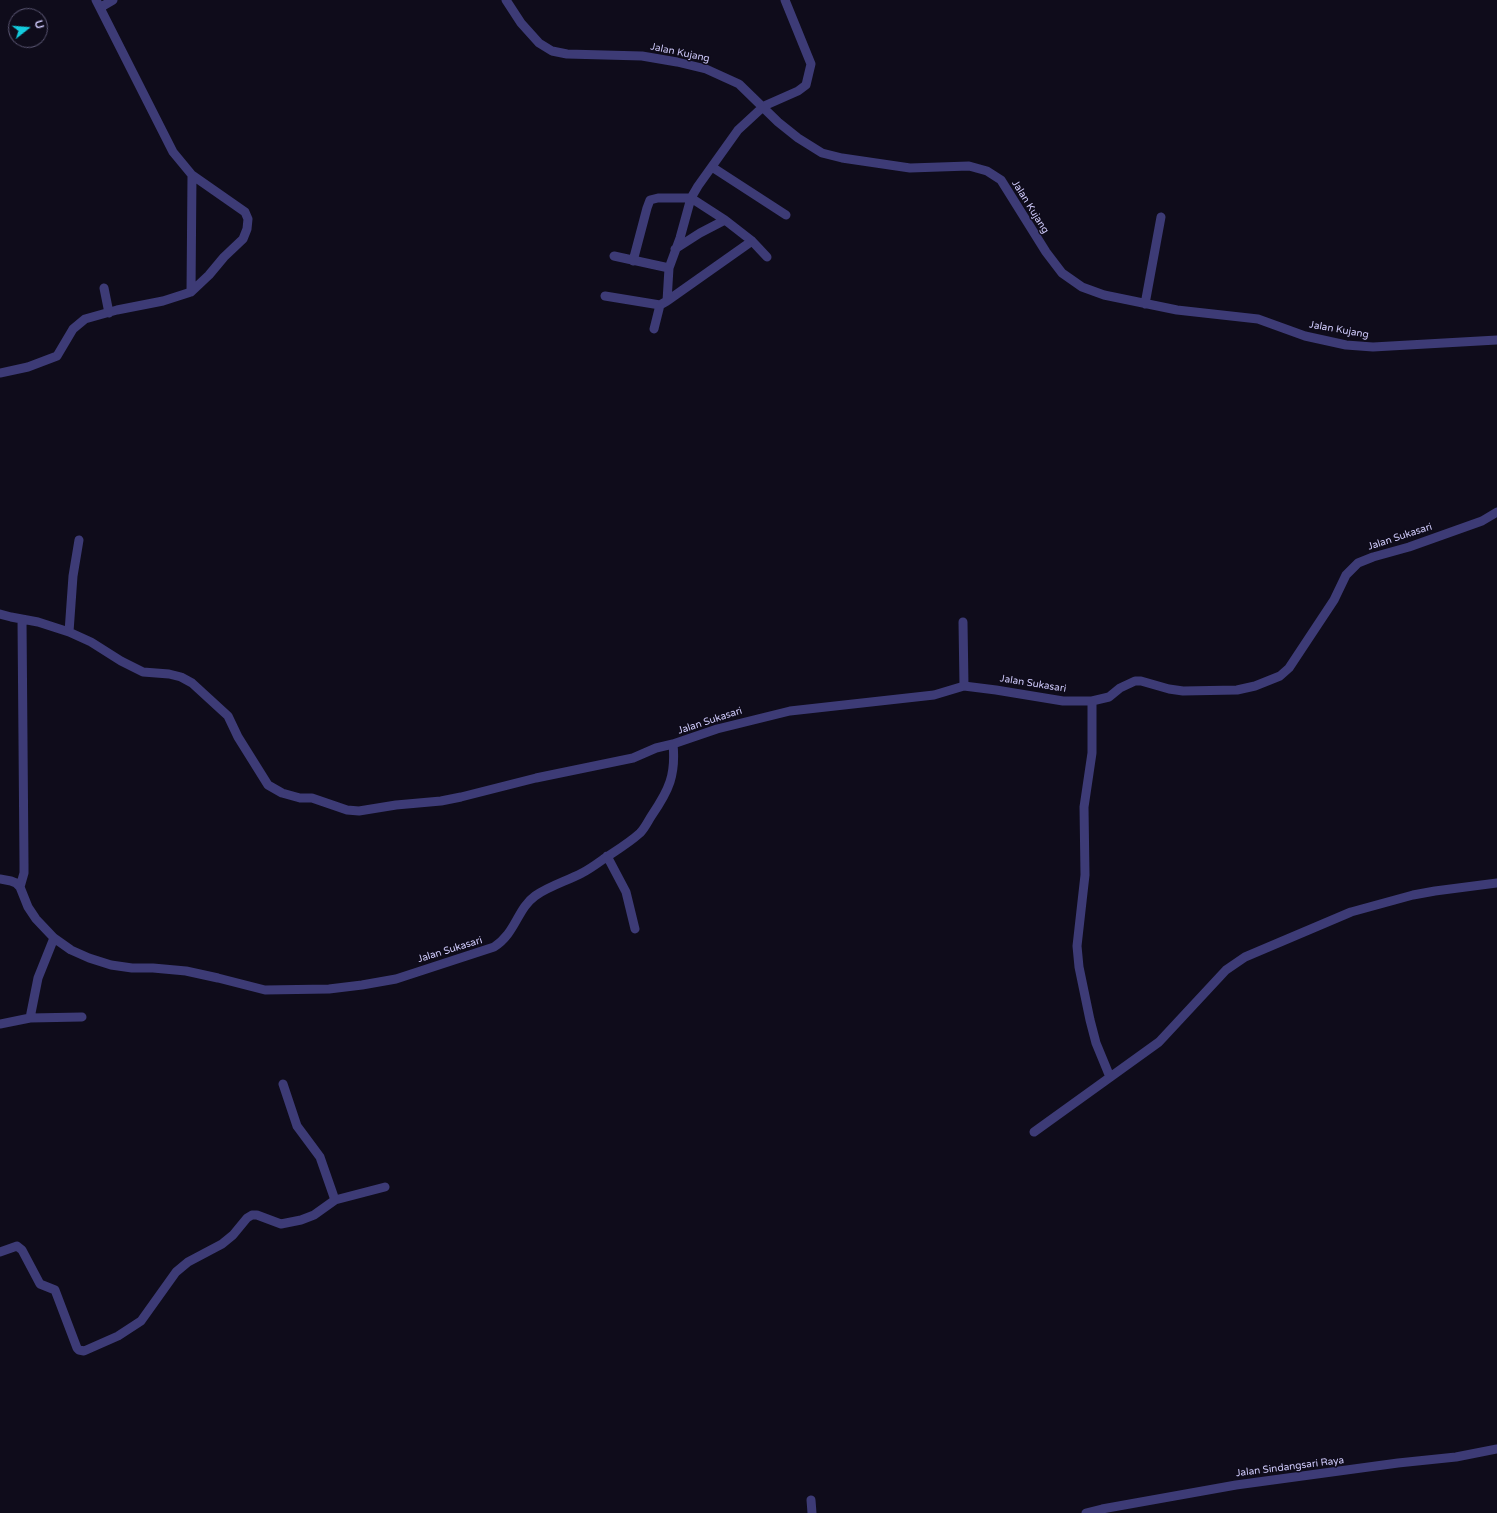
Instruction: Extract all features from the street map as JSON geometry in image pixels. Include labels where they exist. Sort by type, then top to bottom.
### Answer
[{"type":"street","points":[[0,373],[28,367],[57,356],[73,329],[85,319],[163,301],[191,292],[209,275],[224,256],[243,239],[246,233],[248,219],[245,212],[192,175],[173,152],[99,3],[113,0]]},
{"type":"street","name":"Jalan Kujang","points":[[506,0],[521,24],[540,43],[552,51],[567,54],[642,56],[677,62],[706,69],[739,84],[764,106],[778,122],[798,138],[822,153],[842,158],[910,168],[969,166],[987,171],[1001,180],[1046,252],[1062,273],[1082,287],[1145,304],[1177,310],[1258,320],[1305,336],[1346,345],[1373,347],[1497,340]]},
{"type":"street","points":[[654,329],[664,303],[669,268],[692,198],[738,130],[764,106],[798,92],[806,85],[811,64],[785,0]]},
{"type":"street","points":[[712,167],[786,215]]},
{"type":"street","points":[[191,292],[192,175]]},
{"type":"street","points":[[633,261],[650,200],[658,198],[692,198],[725,220],[752,241],[767,257]]},
{"type":"street","points":[[1145,304],[1161,217]]},
{"type":"street","points":[[675,250],[700,233],[725,220]]},
{"type":"street","points":[[605,296],[664,303],[752,241]]},
{"type":"street","points":[[614,256],[669,268]]},
{"type":"street","points":[[104,288],[109,314]]},
{"type":"street","name":"Jalan Sukasari","points":[[20,887],[28,907],[36,919],[54,938],[71,950],[111,965],[186,972],[218,978],[265,990],[329,989],[362,986],[396,979],[494,947],[503,941],[512,930],[523,910],[535,896],[584,872],[630,842],[641,831],[669,786],[675,760],[673,744],[717,729],[790,711],[934,695],[964,686],[1063,701],[1092,701],[1109,697],[1120,688],[1136,681],[1169,689],[1218,691],[1237,690],[1255,686],[1280,676],[1289,668],[1334,600],[1346,575],[1358,563],[1373,557],[1409,547],[1482,521],[1497,512]]},
{"type":"street","points":[[69,632],[73,576],[79,540]]},
{"type":"street","points":[[0,614],[38,622],[69,632],[91,642],[114,658],[143,672],[169,674],[181,677],[192,683],[228,716],[238,737],[268,785],[282,793],[300,798],[312,798],[347,810],[359,811],[396,805],[461,798],[536,778],[633,758],[656,748],[673,744]]},
{"type":"street","points":[[0,879],[16,883],[20,887],[24,873],[22,619]]},
{"type":"street","points":[[963,622],[964,686]]},
{"type":"street","points":[[1092,701],[1092,753],[1083,819],[1085,875],[1077,946],[1079,967],[1090,1020],[1096,1043],[1110,1077]]},
{"type":"street","points":[[608,856],[626,892],[635,929]]},
{"type":"street","points":[[1034,1132],[1165,1036],[1226,970],[1257,951],[1351,912],[1413,895],[1497,883]]},
{"type":"street","points":[[30,1018],[38,978],[54,938]]},
{"type":"street","points":[[0,1024],[30,1018],[82,1017]]},
{"type":"street","points":[[283,1084],[297,1126],[320,1157],[335,1200]]},
{"type":"street","points":[[0,1252],[17,1246],[22,1250],[40,1284],[55,1290],[77,1348],[84,1351],[118,1336],[141,1321],[176,1272],[188,1262],[222,1244],[233,1235],[247,1218],[252,1215],[285,1224],[314,1215],[335,1200],[385,1187]]},
{"type":"street","name":"Jalan Sindangsari Raya","points":[[1086,1513],[1236,1485],[1398,1463],[1456,1457],[1497,1450]]},
{"type":"street","points":[[811,1500],[812,1513]]}]
